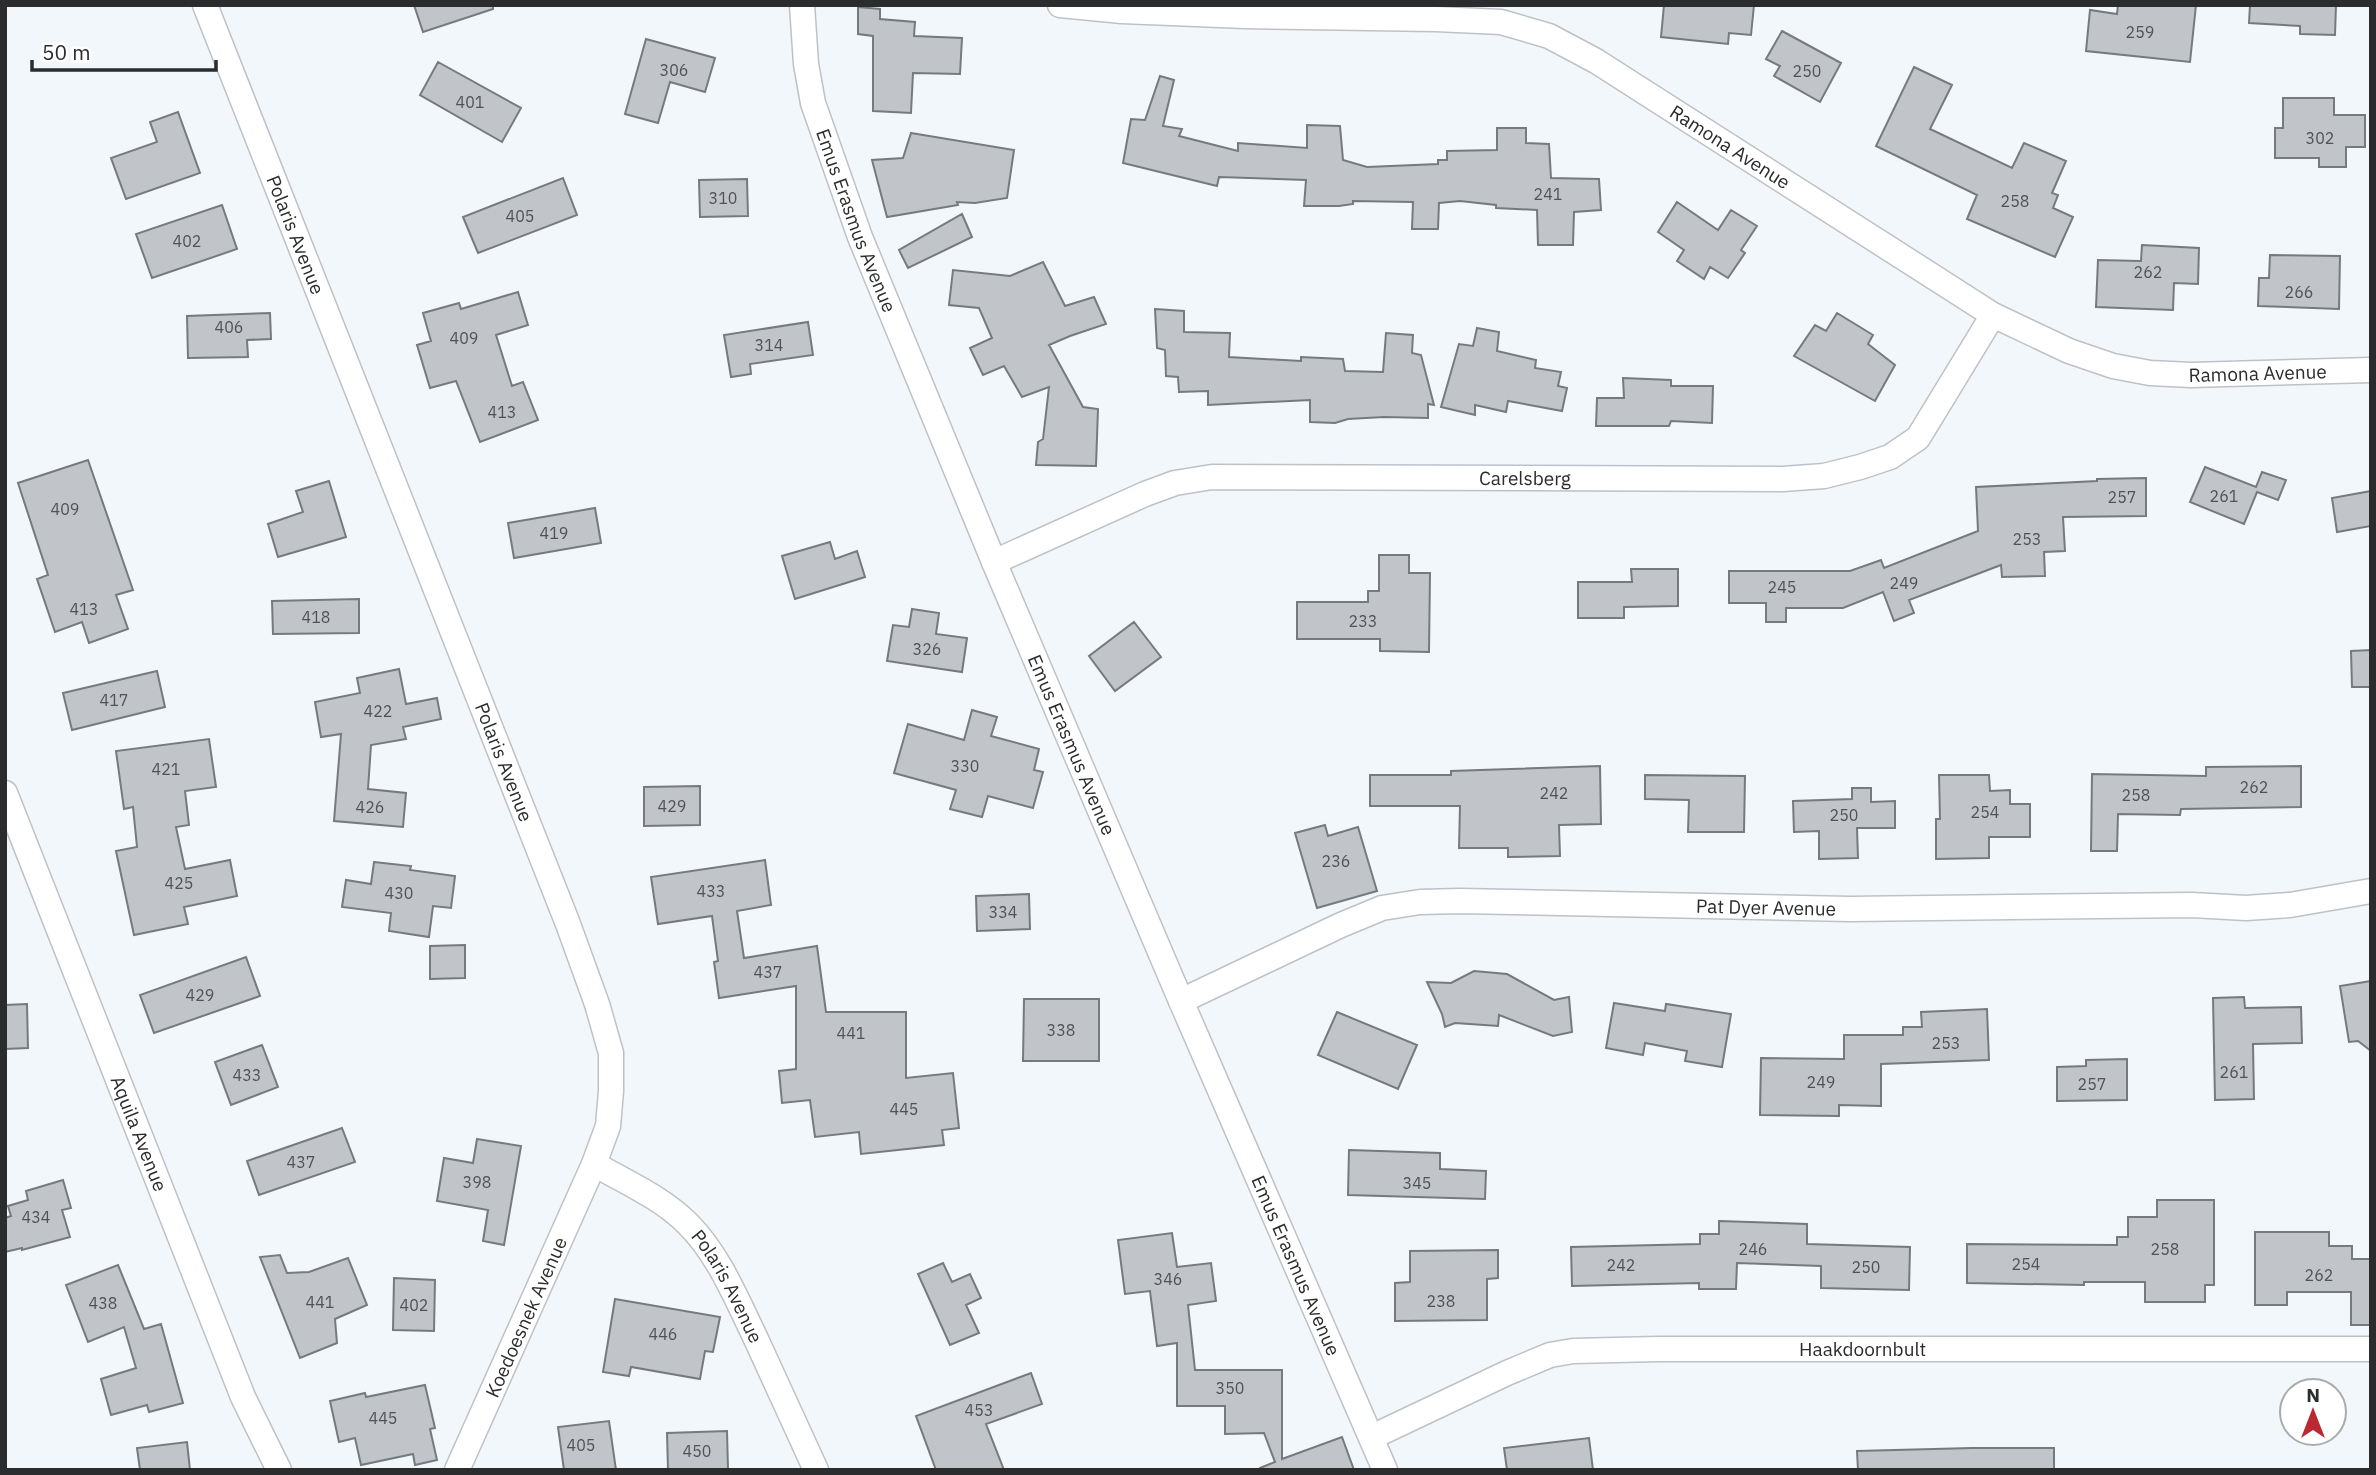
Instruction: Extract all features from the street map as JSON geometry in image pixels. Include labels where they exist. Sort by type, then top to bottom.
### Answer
[{"type":"street","name":"Polaris Avenue","points":[[205,5],[569,925],[597,1003],[611,1053],[611,1091],[608,1126],[594,1164],[643,1191],[672,1211],[688,1224],[705,1244],[733,1290],[816,1470]]},
{"type":"street","name":"Emus Erasmus Avenue","points":[[802,5],[806,64],[813,103],[860,237],[994,562],[1385,1470]]},
{"type":"street","name":"Ramona Avenue","points":[[1060,5],[1122,11],[1245,16],[1501,22],[1549,36],[1596,61],[1993,315],[2069,351],[2113,366],[2150,373],[2191,375],[2371,370]]},
{"type":"street","name":"Carelsberg","points":[[994,562],[1146,494],[1175,483],[1212,477],[1783,479],[1824,476],[1890,457],[1918,438],[1993,315]]},
{"type":"street","name":"Aquila Avenue","points":[[5,793],[243,1397],[279,1470]]},
{"type":"street","name":"Pat Dyer Avenue","points":[[1181,1001],[1382,908],[1420,902],[1850,909],[2192,905],[2246,908],[2290,905],[2371,891]]},
{"type":"street","name":"Koedoesnek Avenue","points":[[457,1470],[594,1164]]},
{"type":"street","name":"Haakdoornbult","points":[[1371,1437],[1507,1373],[1550,1355],[1573,1351],[2371,1349]]},
{"type":"building","points":[[414,5],[493,5],[493,9],[423,32]]},
{"type":"building","points":[[1664,5],[1754,5],[1751,35],[1729,33],[1728,44],[1661,37]]},
{"type":"building","points":[[2118,5],[2196,5],[2190,62],[2086,51],[2090,10],[2117,14]]},
{"type":"building","points":[[2250,5],[2336,5],[2335,35],[2300,34],[2300,26],[2249,23]]},
{"type":"building","points":[[858,7],[880,9],[880,19],[915,22],[914,36],[962,38],[960,74],[913,73],[911,113],[873,111],[873,36],[858,34]]},
{"type":"building","points":[[1782,31],[1841,63],[1820,102],[1774,76],[1780,66],[1766,59]]},
{"type":"building","points":[[646,39],[715,58],[705,92],[670,82],[658,123],[625,114]]},
{"type":"building","points":[[438,62],[521,108],[502,142],[420,95]]},
{"type":"building","points":[[1914,67],[1952,85],[1930,129],[2012,168],[2024,143],[2066,161],[2052,193],[2058,195],[2053,208],[2073,217],[2055,257],[1967,219],[1977,195],[1876,146]]},
{"type":"building","points":[[1160,76],[1174,80],[1163,126],[1182,129],[1179,136],[1238,151],[1238,143],[1307,148],[1307,125],[1340,126],[1343,160],[1367,167],[1438,164],[1438,160],[1447,160],[1447,151],[1497,150],[1497,128],[1526,128],[1526,143],[1549,144],[1551,178],[1599,179],[1601,210],[1574,212],[1573,245],[1538,245],[1537,210],[1496,208],[1496,205],[1460,201],[1439,203],[1438,229],[1412,229],[1413,202],[1353,201],[1353,204],[1339,206],[1304,206],[1306,180],[1219,177],[1217,186],[1123,163],[1131,119],[1145,120]]},
{"type":"building","points":[[2283,98],[2334,98],[2334,115],[2365,115],[2365,147],[2346,147],[2346,167],[2319,167],[2319,158],[2275,158],[2275,128],[2283,128]]},
{"type":"building","points":[[178,112],[200,173],[126,199],[111,158],[157,142],[150,122]]},
{"type":"building","points":[[911,133],[1014,150],[1007,198],[975,203],[957,202],[958,205],[887,217],[872,160],[903,158]]},
{"type":"building","points":[[563,178],[577,215],[478,253],[463,217]]},
{"type":"building","points":[[747,179],[748,216],[700,217],[699,180]]},
{"type":"building","points":[[1677,202],[1718,230],[1731,210],[1757,226],[1741,250],[1745,253],[1728,278],[1710,267],[1704,279],[1677,261],[1684,250],[1658,232]]},
{"type":"building","points":[[222,205],[237,249],[152,278],[136,234]]},
{"type":"building","points":[[962,214],[972,237],[908,268],[899,250]]},
{"type":"building","points":[[2142,245],[2199,248],[2198,284],[2174,283],[2173,310],[2096,307],[2098,260],[2141,261]]},
{"type":"building","points":[[2270,255],[2340,256],[2339,309],[2258,306],[2259,278],[2269,278]]},
{"type":"building","points":[[1043,262],[1065,306],[1094,297],[1106,324],[1049,345],[1083,407],[1098,409],[1096,466],[1036,465],[1038,442],[1043,439],[1049,387],[1022,397],[1004,366],[983,375],[970,348],[992,338],[979,308],[949,305],[953,270],[1010,276]]},
{"type":"building","points":[[518,292],[528,325],[496,335],[512,386],[523,382],[538,420],[480,442],[456,381],[430,388],[417,345],[431,341],[423,313],[459,303],[461,309]]},
{"type":"building","points":[[1155,309],[1184,311],[1184,332],[1230,333],[1229,357],[1301,361],[1301,357],[1343,359],[1345,371],[1383,372],[1386,333],[1413,335],[1412,353],[1421,355],[1434,405],[1428,404],[1428,418],[1384,417],[1348,419],[1335,423],[1310,422],[1310,400],[1208,405],[1208,391],[1179,392],[1178,377],[1166,376],[1165,350],[1157,348]]},
{"type":"building","points":[[270,313],[271,339],[247,340],[248,357],[188,358],[187,316]]},
{"type":"building","points":[[1837,313],[1873,335],[1868,344],[1895,365],[1875,401],[1794,356],[1815,325],[1826,331]]},
{"type":"building","points":[[808,322],[813,355],[750,364],[751,374],[731,377],[724,335]]},
{"type":"building","points":[[1477,328],[1499,332],[1497,351],[1536,360],[1535,368],[1561,372],[1558,386],[1567,388],[1562,411],[1508,401],[1506,412],[1475,405],[1475,415],[1441,407],[1459,344],[1473,346]]},
{"type":"building","points":[[1623,378],[1671,380],[1671,386],[1713,386],[1712,423],[1671,421],[1669,426],[1596,426],[1597,398],[1624,398]]},
{"type":"building","points":[[88,460],[133,590],[116,595],[128,629],[89,643],[82,622],[55,632],[37,579],[48,575],[18,483]]},
{"type":"building","points":[[2205,467],[2256,487],[2262,472],[2286,480],[2278,500],[2257,492],[2244,524],[2190,502]]},
{"type":"building","points":[[2146,478],[2146,516],[2063,517],[2065,551],[2044,552],[2045,576],[2002,577],[2001,565],[1909,600],[1914,613],[1894,621],[1883,592],[1843,608],[1786,608],[1786,622],[1766,622],[1766,603],[1729,603],[1729,571],[1850,571],[1881,560],[1884,568],[1978,531],[1976,487]]},
{"type":"building","points":[[329,481],[346,537],[278,557],[268,524],[303,512],[296,491]]},
{"type":"building","points":[[2371,491],[2371,526],[2337,532],[2332,498]]},
{"type":"building","points":[[595,508],[601,543],[514,558],[508,523]]},
{"type":"building","points":[[830,542],[835,559],[857,551],[865,577],[795,599],[782,556]]},
{"type":"building","points":[[1379,555],[1409,555],[1409,573],[1430,573],[1429,652],[1380,651],[1380,639],[1297,639],[1297,602],[1368,602],[1368,591],[1379,591]]},
{"type":"building","points":[[1631,569],[1678,569],[1678,606],[1624,607],[1624,618],[1578,618],[1578,582],[1632,582]]},
{"type":"building","points":[[359,599],[359,633],[273,634],[272,601]]},
{"type":"building","points":[[912,609],[939,613],[936,634],[967,638],[962,672],[887,661],[893,625],[909,627]]},
{"type":"building","points":[[1134,622],[1161,657],[1115,691],[1089,656]]},
{"type":"building","points":[[2371,650],[2371,687],[2352,687],[2351,651]]},
{"type":"building","points":[[399,669],[406,704],[437,698],[441,719],[403,727],[406,739],[371,745],[368,789],[406,793],[403,827],[334,821],[341,734],[321,737],[315,702],[360,693],[357,678]]},
{"type":"building","points":[[157,671],[165,707],[72,730],[63,693]]},
{"type":"building","points":[[972,710],[997,717],[991,736],[1039,749],[1034,770],[1043,772],[1033,808],[988,796],[982,817],[950,809],[956,790],[894,773],[908,724],[964,740]]},
{"type":"building","points":[[209,739],[216,787],[185,791],[189,825],[176,827],[185,869],[230,860],[237,896],[184,907],[188,924],[134,935],[116,851],[137,847],[133,807],[124,809],[116,751]]},
{"type":"building","points":[[1600,766],[1601,824],[1559,825],[1560,856],[1508,857],[1508,848],[1459,848],[1460,806],[1370,806],[1370,775],[1451,775],[1451,771]]},
{"type":"building","points":[[2301,766],[2301,807],[2181,809],[2180,815],[2118,814],[2117,851],[2091,851],[2092,774],[2206,776],[2206,767]]},
{"type":"building","points":[[1645,775],[1745,776],[1744,832],[1688,832],[1689,800],[1645,799]]},
{"type":"building","points":[[1939,775],[1989,775],[1990,791],[2010,790],[2010,804],[2030,804],[2030,837],[1989,837],[1989,858],[1936,859],[1936,819],[1940,819]]},
{"type":"building","points":[[700,786],[700,825],[644,826],[644,787]]},
{"type":"building","points":[[1852,788],[1871,788],[1871,802],[1895,801],[1895,828],[1857,828],[1858,858],[1819,859],[1819,831],[1794,832],[1793,801],[1852,799]]},
{"type":"building","points":[[1325,825],[1328,836],[1358,827],[1377,891],[1317,908],[1295,833]]},
{"type":"building","points":[[765,860],[771,905],[737,911],[744,958],[817,946],[826,1012],[906,1012],[906,1078],[953,1073],[959,1128],[942,1130],[944,1145],[861,1154],[859,1132],[815,1137],[810,1100],[782,1103],[779,1071],[796,1069],[796,986],[719,998],[714,962],[718,961],[712,916],[658,924],[651,877]]},
{"type":"building","points":[[374,862],[411,866],[410,870],[455,876],[451,908],[433,906],[429,937],[389,931],[391,913],[342,907],[346,880],[371,884]]},
{"type":"building","points":[[1029,894],[1030,929],[977,931],[976,896]]},
{"type":"building","points":[[465,945],[465,978],[430,979],[430,946]]},
{"type":"building","points":[[246,957],[260,996],[154,1033],[140,995]]},
{"type":"building","points":[[1474,971],[1507,974],[1554,1000],[1569,997],[1572,1032],[1553,1036],[1499,1015],[1498,1026],[1455,1023],[1445,1027],[1427,982],[1451,983]]},
{"type":"building","points":[[2371,981],[2371,1051],[2358,1041],[2349,1042],[2340,986]]},
{"type":"building","points":[[2244,997],[2245,1008],[2301,1007],[2302,1043],[2253,1044],[2254,1099],[2215,1100],[2213,998]]},
{"type":"building","points":[[1024,999],[1099,999],[1099,1061],[1023,1061]]},
{"type":"building","points":[[1614,1003],[1665,1011],[1666,1004],[1731,1014],[1722,1067],[1685,1061],[1687,1051],[1645,1043],[1643,1055],[1606,1048]]},
{"type":"building","points":[[27,1004],[28,1048],[5,1049],[5,1005]]},
{"type":"building","points":[[1987,1009],[1989,1060],[1881,1064],[1881,1106],[1839,1105],[1839,1116],[1760,1115],[1761,1058],[1844,1059],[1844,1035],[1903,1035],[1903,1027],[1922,1027],[1921,1012]]},
{"type":"building","points":[[1337,1012],[1417,1045],[1398,1089],[1318,1055]]},
{"type":"building","points":[[262,1045],[278,1087],[231,1105],[215,1062]]},
{"type":"building","points":[[2127,1059],[2127,1100],[2057,1101],[2057,1067],[2086,1066],[2086,1060]]},
{"type":"building","points":[[342,1128],[355,1162],[259,1195],[247,1161]]},
{"type":"building","points":[[477,1139],[521,1146],[504,1245],[483,1241],[488,1210],[437,1201],[444,1158],[473,1163]]},
{"type":"building","points":[[1349,1150],[1440,1153],[1440,1169],[1486,1171],[1485,1199],[1348,1195]]},
{"type":"building","points":[[63,1180],[71,1208],[62,1210],[70,1237],[5,1252],[5,1218],[11,1216],[8,1206],[28,1200],[26,1191]]},
{"type":"building","points":[[2157,1200],[2214,1200],[2214,1285],[2205,1285],[2205,1302],[2145,1302],[2145,1282],[2084,1282],[2084,1285],[1967,1283],[1967,1244],[2117,1245],[2117,1237],[2128,1237],[2128,1217],[2157,1217]]},
{"type":"building","points":[[1719,1221],[1807,1224],[1807,1244],[1910,1247],[1909,1290],[1821,1288],[1821,1266],[1737,1263],[1736,1289],[1699,1289],[1699,1283],[1572,1286],[1571,1247],[1700,1244],[1700,1234],[1719,1234]]},
{"type":"building","points":[[2255,1232],[2329,1232],[2329,1246],[2352,1246],[2352,1259],[2371,1259],[2371,1325],[2351,1325],[2351,1292],[2287,1292],[2287,1305],[2255,1305]]},
{"type":"building","points":[[1172,1233],[1177,1267],[1211,1263],[1216,1301],[1188,1305],[1195,1370],[1282,1370],[1282,1459],[1342,1437],[1354,1470],[1260,1470],[1275,1462],[1264,1433],[1225,1434],[1225,1406],[1177,1406],[1177,1343],[1157,1346],[1150,1291],[1125,1294],[1118,1240]]},
{"type":"building","points":[[1498,1250],[1498,1278],[1487,1279],[1487,1320],[1395,1321],[1395,1283],[1410,1282],[1410,1251]]},
{"type":"building","points":[[280,1255],[287,1273],[309,1272],[348,1258],[367,1305],[335,1319],[337,1343],[300,1358],[260,1257]]},
{"type":"building","points":[[943,1263],[952,1282],[970,1274],[981,1298],[966,1305],[979,1333],[950,1345],[918,1274]]},
{"type":"building","points":[[118,1265],[144,1329],[161,1324],[183,1403],[149,1412],[147,1405],[111,1415],[101,1379],[136,1368],[124,1327],[88,1342],[66,1285]]},
{"type":"building","points":[[394,1278],[435,1280],[434,1331],[393,1330]]},
{"type":"building","points":[[615,1299],[720,1317],[713,1352],[705,1351],[700,1379],[631,1367],[629,1376],[603,1372]]},
{"type":"building","points":[[1031,1373],[1042,1404],[986,1424],[1004,1470],[936,1470],[916,1416]]},
{"type":"building","points":[[425,1385],[435,1428],[430,1429],[437,1460],[415,1465],[413,1454],[361,1465],[355,1438],[339,1442],[330,1401]]},
{"type":"building","points":[[609,1421],[616,1470],[564,1470],[558,1427]]},
{"type":"building","points":[[727,1431],[728,1469],[668,1470],[667,1433]]},
{"type":"building","points":[[1589,1438],[1593,1470],[1507,1470],[1504,1448]]},
{"type":"building","points":[[187,1442],[190,1470],[140,1470],[137,1448]]},
{"type":"building","points":[[2054,1448],[2054,1470],[1858,1470],[1857,1451]]}]
